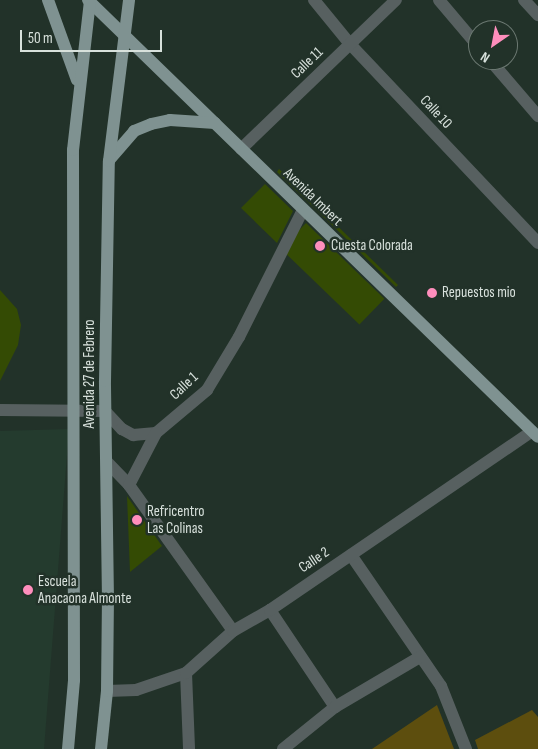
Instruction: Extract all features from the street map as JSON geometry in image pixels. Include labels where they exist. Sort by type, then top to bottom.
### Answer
[{"type":"main road","points":[[48,0],[78,84]]},
{"type":"main road","name":"Avenida 27 de Febrero","points":[[68,749],[74,680],[71,409],[74,150],[78,84],[89,0]]},
{"type":"main road","name":"Avenida Imbert","points":[[89,0],[535,434]]},
{"type":"main road","name":"Avenida 27 de Febrero","points":[[102,749],[107,691],[107,462],[105,411],[108,161],[129,0]]},
{"type":"main road","points":[[108,161],[120,144],[134,131],[151,124],[170,120],[215,124]]},
{"type":"street","name":"Calle 10","points":[[314,0],[350,44],[538,243]]},
{"type":"street","name":"Calle 11","points":[[241,149],[396,0]]},
{"type":"street","points":[[438,0],[468,34]]},
{"type":"street","points":[[524,0],[538,15]]},
{"type":"street","points":[[499,70],[538,116]]},
{"type":"street","name":"Calle 1","points":[[156,433],[207,390],[239,337],[303,210]]},
{"type":"street","points":[[0,410],[71,409],[105,411],[122,429],[133,434],[142,436],[156,433]]},
{"type":"street","points":[[129,485],[156,433]]},
{"type":"street","name":"Calle 2","points":[[107,691],[136,690],[186,673],[233,631],[270,610],[535,434]]},
{"type":"street","points":[[107,462],[129,485],[233,631]]},
{"type":"street","points":[[351,555],[444,693],[466,749]]},
{"type":"street","points":[[270,610],[335,707]]},
{"type":"street","points":[[283,749],[335,707],[420,657]]},
{"type":"street","points":[[186,673],[189,749]]},
{"type":"shaded area","name":"Escuela Anacaona Almonte","points":[[69,429],[44,749],[0,749],[0,431]]},
{"type":"shaded area","points":[[437,705],[454,749],[372,749]]},
{"type":"shaded area","points":[[532,710],[538,717],[538,749],[478,749],[475,740]]},
{"type":"building","points":[[279,169],[398,285],[396,287],[277,172]]},
{"type":"building","points":[[265,184],[293,211],[277,243],[241,208]]},
{"type":"building","points":[[306,223],[384,299],[359,325],[281,249]]},
{"type":"building","points":[[0,290],[17,309],[21,325],[18,345],[0,381]]},
{"type":"building","name":"Refricentro Las Colinas","points":[[127,496],[162,546],[130,572]]},
{"type":"place","name":"Cuesta Colorada","points":[[320,246]]},
{"type":"place","name":"Repuestos mio","points":[[432,293]]},
{"type":"place","name":"Refricentro Las Colinas","points":[[137,520]]},
{"type":"place","name":"Escuela Anacaona Almonte","points":[[28,590]]}]
